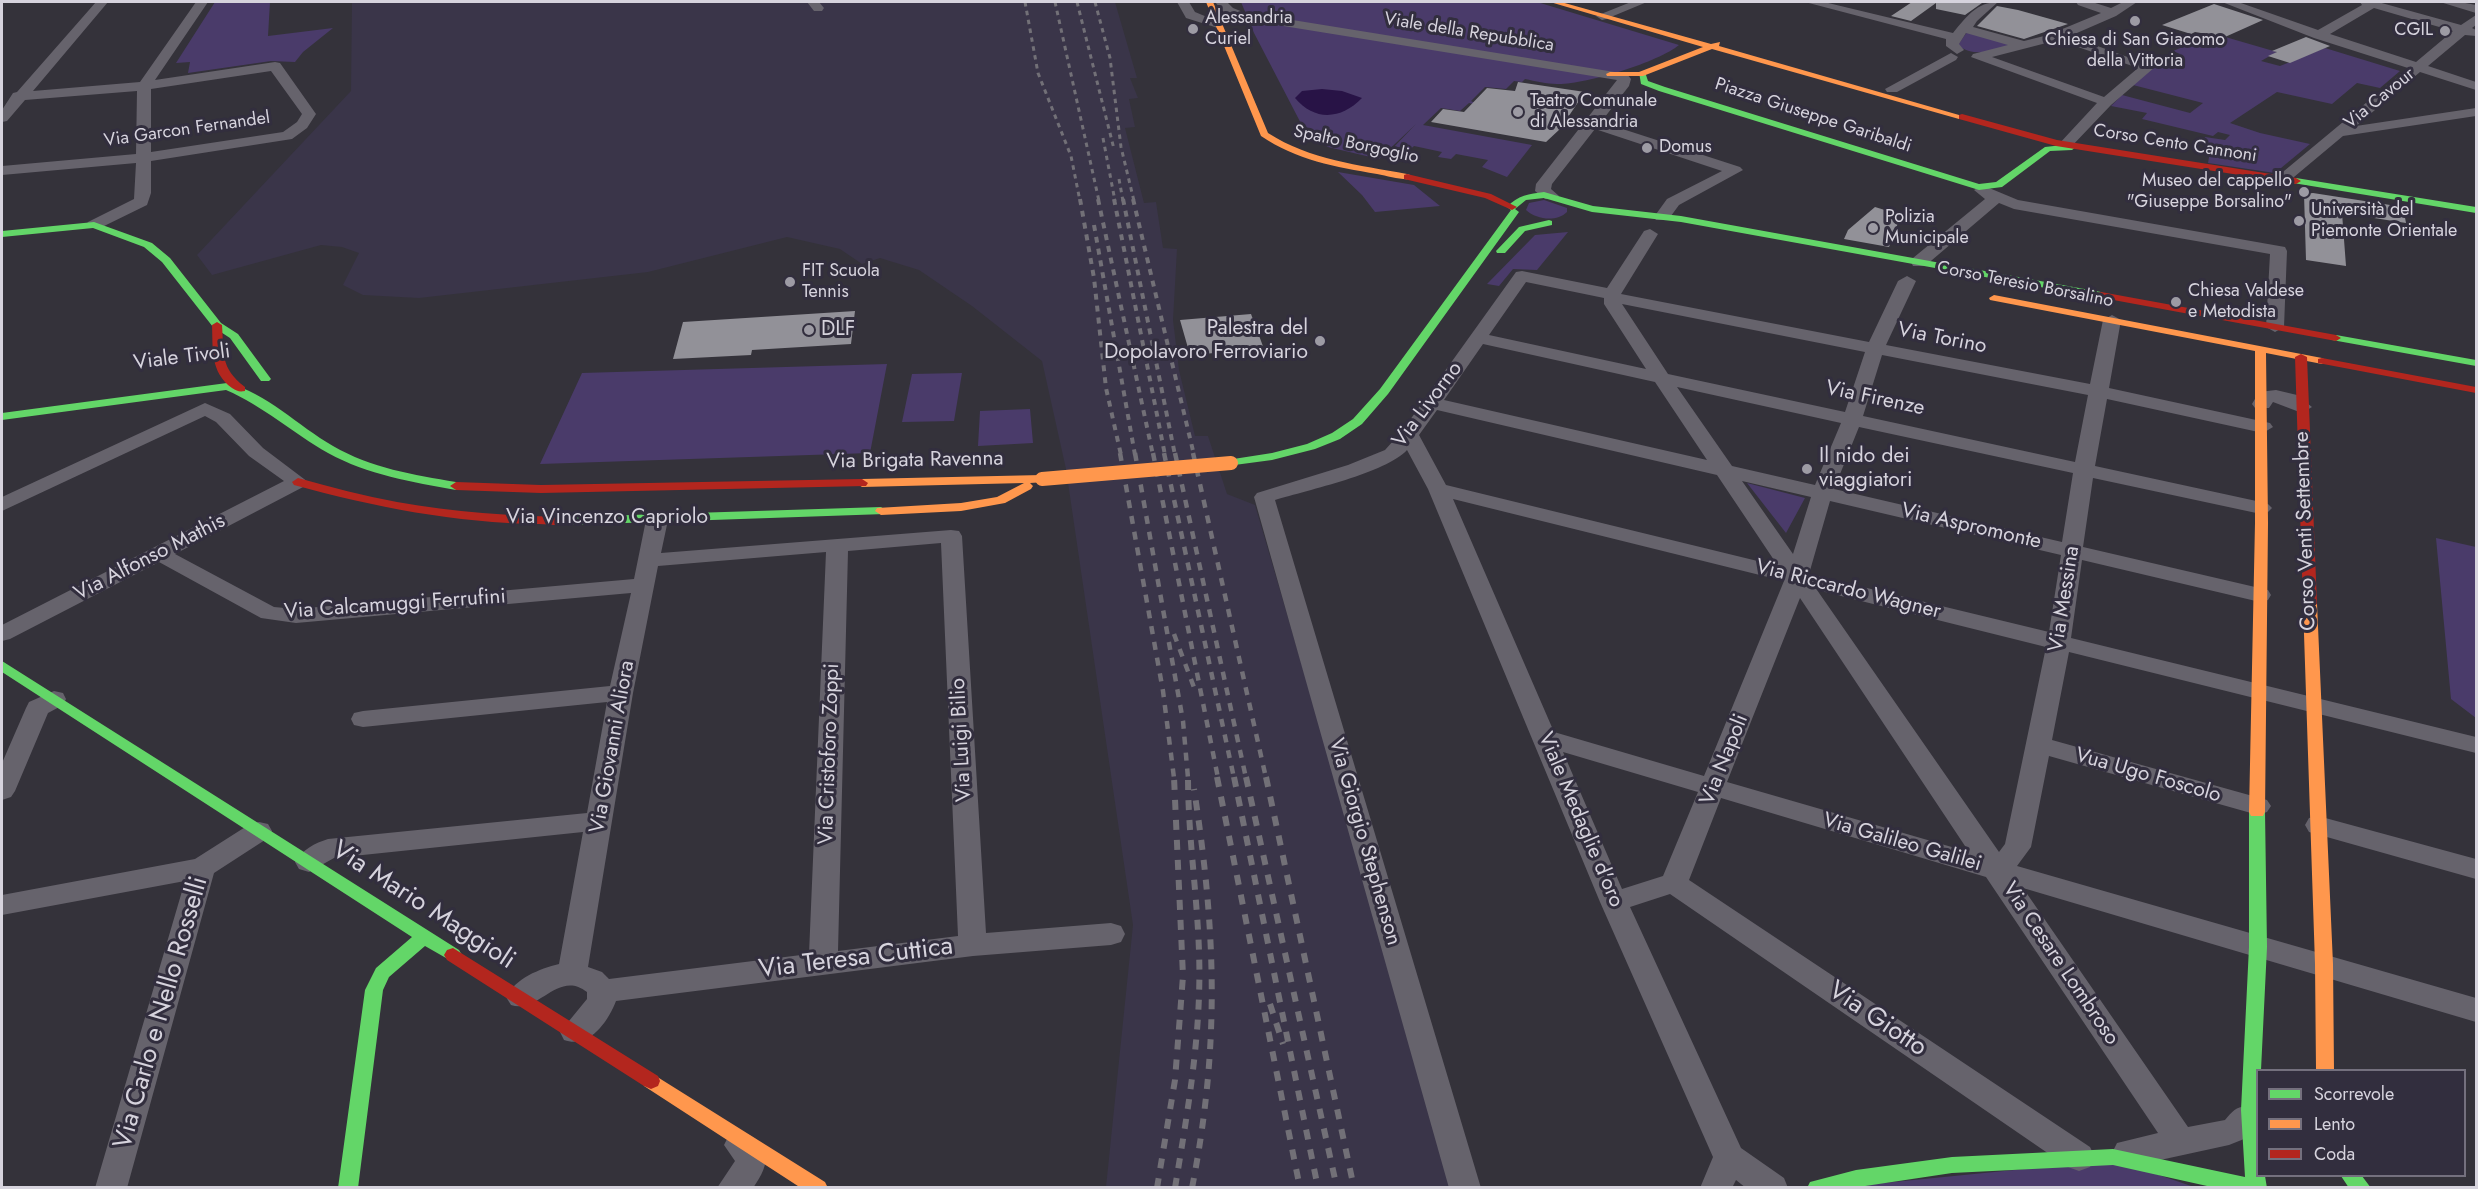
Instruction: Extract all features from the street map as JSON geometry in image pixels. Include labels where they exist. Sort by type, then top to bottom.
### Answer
[{"type":"street","points":[[2,118],[18,96],[102,2]]},
{"type":"street","points":[[2,234],[94,225],[141,202],[144,86],[202,2]]},
{"type":"street","points":[[1183,2],[1190,15],[1218,24]]},
{"type":"street","name":"Spalto Borgoglio","points":[[1209,2],[1264,134],[1272,144],[1310,157],[1458,186],[1513,209]]},
{"type":"street","points":[[1221,2],[1248,58]]},
{"type":"street","name":"Viale della Repubblica","points":[[1221,2],[1229,11],[1240,15],[1610,74]]},
{"type":"street","points":[[1554,2],[1691,46],[1709,46],[1724,42]]},
{"type":"street","points":[[1602,16],[1641,2]]},
{"type":"street","points":[[1811,2],[1951,36],[1955,39],[1954,42]]},
{"type":"street","points":[[1992,2],[1966,27],[1952,47],[2106,102]]},
{"type":"street","points":[[2082,2],[2112,14]]},
{"type":"street","points":[[1930,56],[1988,58],[2058,36],[2112,14],[2131,2]]},
{"type":"street","points":[[2446,2],[2476,9]]},
{"type":"street","points":[[2319,35],[2370,3],[2470,32]]},
{"type":"street","points":[[2239,4],[2319,35],[2476,86]]},
{"type":"street","name":"Via Cavour","points":[[2283,179],[2420,66],[2470,32],[2476,19]]},
{"type":"street","points":[[1966,27],[1975,33],[2029,46]]},
{"type":"street","points":[[2058,36],[2148,67],[2106,102],[2064,145]]},
{"type":"street","points":[[1610,74],[1642,74],[1691,46]]},
{"type":"street","points":[[1709,46],[1886,92],[2009,131],[2082,148]]},
{"type":"street","points":[[1886,92],[1951,57]]},
{"type":"street","name":"Via Garcon Fernandel","points":[[2,170],[143,158],[287,136],[302,125],[309,114],[275,66],[144,86]]},
{"type":"street","points":[[1551,196],[1534,196],[1519,200],[1513,209],[1532,221],[1565,217],[1551,196],[1543,191],[1544,184],[1622,86],[1624,78],[1610,74]]},
{"type":"street","name":"Piazza Giuseppe Garibaldi","points":[[1642,74],[1644,82],[1662,89],[1952,181],[1979,187],[1996,186],[2054,147],[2082,148]]},
{"type":"street","points":[[1622,86],[1637,83],[1662,89]]},
{"type":"street","points":[[18,96],[144,86]]},
{"type":"street","points":[[2337,133],[2476,112]]},
{"type":"street","points":[[1593,124],[1735,170],[1673,202],[1662,217]]},
{"type":"street","name":"Spalto Borgoglio","points":[[1283,127],[1291,141],[1306,147],[1452,176],[1534,196]]},
{"type":"street","points":[[2009,131],[2035,143],[2040,150],[2037,158]]},
{"type":"street","points":[[1798,138],[1806,136],[1832,143]]},
{"type":"street","name":"Corso Cento Cannoni","points":[[2082,148],[2476,210]]},
{"type":"street","name":"Piazza Giuseppe Garibaldi","points":[[1952,181],[1990,198],[2014,204],[2279,251],[2275,327]]},
{"type":"street","points":[[1919,262],[1990,198]]},
{"type":"street","name":"Via Brigata Ravenna","points":[[308,432],[344,457],[389,474],[439,483],[480,487],[720,487],[1042,479],[1231,463],[1299,451],[1346,429],[1366,413],[1461,289],[1513,209]]},
{"type":"street","name":"Via Brigata Ravenna","points":[[1461,289],[1519,231],[1530,225],[1565,217]]},
{"type":"street","name":"Corso Teresio Borsalino","points":[[1565,217],[1662,217],[2476,363]]},
{"type":"street","points":[[1586,223],[1606,225]]},
{"type":"street","points":[[94,225],[152,248],[218,325],[238,340],[265,379],[308,432]]},
{"type":"street","points":[[1669,238],[1644,233],[1612,295],[1613,304],[1724,470]]},
{"type":"street","name":"Via Torino","points":[[1522,276],[2263,427]]},
{"type":"street","name":"Via Livorno","points":[[1264,497],[1355,469],[1392,454],[1409,435],[1522,276]]},
{"type":"street","points":[[1822,493],[1852,419],[1875,349],[1907,281]]},
{"type":"street","name":"Corso Teresio Borsalino","points":[[1976,294],[2476,390]]},
{"type":"street","name":"Via Messina","points":[[1998,870],[2018,847],[2060,642],[2084,468],[2112,320]]},
{"type":"street","points":[[218,325],[218,351],[211,371],[241,389]]},
{"type":"street","points":[[2260,349],[2275,327],[2301,357]]},
{"type":"street","name":"Via Firenze","points":[[1478,338],[2261,508]]},
{"type":"street","name":"Corso Venti Settembre","points":[[2256,1188],[2250,1120],[2258,947],[2257,692],[2263,427],[2260,349]]},
{"type":"street","name":"Corso Venti Settembre","points":[[2301,357],[2324,964],[2325,1069]]},
{"type":"street","name":"Viale Tivoli","points":[[211,371],[243,372],[265,379]]},
{"type":"street","name":"Viale Tivoli","points":[[2,405],[181,378]]},
{"type":"street","name":"Viale Tivoli","points":[[2,417],[214,386],[241,389],[308,432]]},
{"type":"street","points":[[2262,404],[2266,396],[2274,395],[2296,401],[2302,407]]},
{"type":"street","points":[[1432,403],[1724,470]]},
{"type":"street","name":"Via Vincenzo Capriolo","points":[[2,505],[198,412],[209,409],[223,418],[256,452],[298,482],[362,502],[442,515],[542,520],[657,520],[973,506],[1004,499],[1042,479]]},
{"type":"street","name":"Viale Medaglie d'oro","points":[[1409,435],[1438,489],[1614,902],[1729,1157],[1772,1188]]},
{"type":"street","name":"Via Aspromonte","points":[[1724,470],[2260,595]]},
{"type":"street","name":"Via Cesare Lombroso","points":[[1724,470],[2181,1142]]},
{"type":"street","name":"Via Alfonso Mathis","points":[[2,634],[298,482]]},
{"type":"street","name":"Via Riccardo Wagner","points":[[1438,489],[2257,692]]},
{"type":"street","name":"Via Napoli","points":[[1674,883],[1797,577],[1822,493]]},
{"type":"street","name":"Via Giorgio Stephenson","points":[[1264,497],[1465,1188]]},
{"type":"street","name":"Via Giovanni Aliora","points":[[572,973],[621,693],[657,520]]},
{"type":"street","name":"Via Vincenzo Capriolo","points":[[650,560],[951,536]]},
{"type":"street","name":"Via Luigi Bilio","points":[[951,536],[973,945]]},
{"type":"street","name":"Via Cristoforo Zoppi","points":[[823,962],[837,545]]},
{"type":"street","name":"Via Calcamuggi Ferrufini","points":[[160,554],[269,613],[296,616],[645,585]]},
{"type":"street","name":"Via Mario Maggioli","points":[[2,666],[818,1188]]},
{"type":"street","points":[[2257,692],[2476,745]]},
{"type":"street","points":[[363,719],[621,693]]},
{"type":"street","points":[[2,790],[38,708],[54,699]]},
{"type":"street","name":"Via Galileo Galilei","points":[[1545,738],[2258,947]]},
{"type":"street","name":"Vua Ugo Foscolo","points":[[2038,745],[2258,806]]},
{"type":"street","points":[[309,862],[328,849],[600,821]]},
{"type":"street","points":[[2318,825],[2476,869]]},
{"type":"street","name":"Via Carlo e Nello Rosselli","points":[[111,1188],[202,868],[260,831]]},
{"type":"street","points":[[2,905],[202,868]]},
{"type":"street","points":[[1614,902],[1674,883]]},
{"type":"street","name":"Via Giotto","points":[[1674,883],[2079,1157]]},
{"type":"street","name":"Via Teresa Cuttica","points":[[601,991],[973,945],[1111,934]]},
{"type":"street","points":[[348,1188],[374,990],[382,973],[424,936]]},
{"type":"street","points":[[2258,947],[2324,964],[2476,1010]]},
{"type":"street","points":[[521,997],[546,980],[572,973],[593,979],[601,991],[599,1007],[592,1017],[575,1032]]},
{"type":"street","points":[[710,1118],[749,1154],[752,1160],[740,1181]]},
{"type":"street","points":[[2113,1157],[2229,1132],[2238,1128],[2242,1120],[2250,1120]]},
{"type":"street","points":[[1716,1188],[1729,1157]]},
{"type":"street","points":[[1817,1188],[1856,1178],[1952,1165],[2079,1157],[2113,1157],[2256,1188]]},
{"type":"shaded area","points":[[215,2],[270,2],[268,36],[333,28],[303,52],[295,62],[271,61],[188,73],[190,62],[176,63]]},
{"type":"shaded area","points":[[352,2],[1115,2],[1137,78],[1130,78],[1138,98],[1129,99],[1135,127],[1125,128],[1144,203],[1156,202],[1163,248],[1177,249],[1173,320],[1179,370],[1195,436],[1208,436],[1227,494],[1255,505],[1455,1187],[1106,1187],[1133,925],[1066,469],[1042,361],[972,306],[919,270],[880,258],[862,264],[840,249],[787,237],[648,272],[419,298],[363,295],[343,285],[359,253],[342,247],[321,245],[212,275],[197,255],[351,91]]},
{"type":"shaded area","points":[[1241,2],[1537,2],[1679,45],[1639,65],[1585,81],[1557,84],[1525,79],[1522,82],[1514,81],[1506,89],[1485,87],[1471,101],[1478,105],[1469,103],[1460,111],[1441,108],[1423,125],[1532,145],[1507,177],[1482,167],[1488,160],[1456,154],[1451,159],[1438,157],[1442,152],[1414,146],[1406,153],[1391,150],[1416,124],[1379,159],[1328,147],[1307,135],[1254,33]]},
{"type":"shaded area","points":[[1967,32],[2018,46],[1987,52],[1971,51],[1958,45]]},
{"type":"shaded area","points":[[2215,34],[2277,52],[2261,61],[2280,66],[2325,48],[2400,71],[2380,88],[2357,83],[2332,104],[2277,92],[2230,123],[2260,133],[2310,144],[2275,173],[2208,163],[2211,146],[2202,144],[2205,137],[2225,140],[2230,135],[2218,132],[2213,136],[2142,119],[2147,113],[2111,106],[2122,95],[2190,113],[2203,103],[2133,85],[2156,65],[2153,63],[2180,54],[2173,51]]},
{"type":"shaded area","points":[[1322,89],[1342,91],[1362,98],[1346,110],[1328,115],[1311,111],[1295,98],[1302,91]]},
{"type":"shaded area","points":[[1338,172],[1414,185],[1440,206],[1375,212],[1362,195]]},
{"type":"shaded area","points":[[1544,200],[1567,208],[1567,212],[1547,219],[1526,210],[1529,203]]},
{"type":"shaded area","points":[[1568,232],[1537,270],[1513,269],[1499,286],[1487,284],[1535,235]]},
{"type":"shaded area","points":[[887,364],[870,453],[540,464],[582,373]]},
{"type":"shaded area","points":[[962,373],[954,421],[902,422],[912,374]]},
{"type":"shaded area","points":[[1030,409],[1033,443],[978,446],[980,411]]},
{"type":"shaded area","points":[[1747,483],[1805,498],[1786,533]]},
{"type":"shaded area","points":[[2436,538],[2476,547],[2476,718],[2451,699]]},
{"type":"shaded area","points":[[2115,1160],[2197,1188],[1833,1188]]},
{"type":"building","points":[[1912,2],[1982,3],[1965,15],[1936,9],[1936,3],[1911,21],[1891,16]]},
{"type":"building","points":[[2214,4],[2263,20],[2225,37],[2195,32],[2191,34],[2162,25]]},
{"type":"building","points":[[1997,6],[2068,24],[2024,39],[1977,26]]},
{"type":"building","points":[[2306,37],[2330,46],[2290,63],[2268,56],[2277,52],[2272,51]]},
{"type":"building","name":"Teatro Comunale di Alessandria","points":[[1518,82],[1585,92],[1560,129],[1546,142],[1431,122],[1443,109],[1464,112],[1487,88],[1515,91]]},
{"type":"building","points":[[2313,193],[2403,207],[2406,223],[2342,213],[2346,266],[2306,260],[2304,194]]},
{"type":"building","name":"Polizia Municipale","points":[[1875,207],[1901,215],[1889,247],[1844,239],[1848,230]]},
{"type":"building","points":[[855,311],[851,344],[752,350],[751,355],[673,359],[683,322]]},
{"type":"building","points":[[1251,314],[1264,349],[1190,355],[1180,320]]},
{"type":"railway","points":[[1025,2],[1038,73],[1071,156],[1080,201]]},
{"type":"railway","points":[[1055,2],[1099,201]]},
{"type":"railway","points":[[1077,2],[1114,149]]},
{"type":"railway","points":[[1095,2],[1110,58],[1121,147],[1134,201]]},
{"type":"railway","points":[[1103,138],[1115,201]]},
{"type":"railway","points":[[1119,179],[1123,201]]},
{"type":"railway","points":[[1080,199],[1094,278],[1106,388],[1121,455]]},
{"type":"railway","points":[[1098,199],[1153,455]]},
{"type":"railway","points":[[1114,199],[1165,455]]},
{"type":"railway","points":[[1123,199],[1175,455]]},
{"type":"railway","points":[[1133,199],[1194,455]]},
{"type":"railway","points":[[1094,225],[1135,455]]},
{"type":"railway","points":[[1120,453],[1163,691],[1174,778]]},
{"type":"railway","points":[[1135,453],[1183,721],[1188,778]]},
{"type":"railway","points":[[1153,453],[1218,778]]},
{"type":"railway","points":[[1164,453],[1234,778]]},
{"type":"railway","points":[[1175,453],[1246,778]]},
{"type":"railway","points":[[1193,453],[1266,778]]},
{"type":"railway","points":[[1174,634],[1195,690]]},
{"type":"railway","points":[[1157,1188],[1175,1080],[1183,976],[1174,777]]},
{"type":"railway","points":[[1175,1188],[1193,1070],[1199,981],[1198,929],[1189,820],[1188,777]]},
{"type":"railway","points":[[1217,777],[1300,1188]]},
{"type":"railway","points":[[1234,777],[1318,1188]]},
{"type":"railway","points":[[1246,777],[1337,1188]]},
{"type":"railway","points":[[1266,777],[1354,1188]]},
{"type":"railway","points":[[1192,1188],[1207,1085],[1212,988],[1207,892],[1194,789]]},
{"type":"railway","points":[[1270,1004],[1283,1044]]},
{"type":"traffic: fast","points":[[1642,74],[1644,82],[1662,89],[1979,187],[1999,185],[2048,149],[2072,147]]},
{"type":"traffic: fast","points":[[2296,181],[2476,210]]},
{"type":"traffic: fast","points":[[1512,207],[1523,198],[1544,195],[1592,209],[1681,219],[2101,295]]},
{"type":"traffic: fast","points":[[1231,463],[1272,457],[1311,447],[1336,436],[1357,421],[1384,391],[1514,212]]},
{"type":"traffic: fast","points":[[1501,251],[1522,229],[1549,223]]},
{"type":"traffic: fast","points":[[2,234],[94,225],[148,245],[166,260],[217,325],[234,336],[265,379]]},
{"type":"traffic: fast","points":[[2336,338],[2476,363]]},
{"type":"traffic: fast","points":[[2,417],[227,386],[258,401],[315,440],[358,463],[400,475],[456,486]]},
{"type":"traffic: fast","points":[[568,521],[881,511]]},
{"type":"traffic: fast","points":[[2,666],[453,955]]},
{"type":"traffic: fast","points":[[2256,1188],[2250,1110],[2258,947],[2257,812]]},
{"type":"traffic: fast","points":[[348,1188],[374,990],[382,973],[425,936]]},
{"type":"traffic: fast","points":[[1817,1188],[1856,1178],[1952,1165],[2113,1157],[2257,1188]]},
{"type":"traffic: fast","points":[[2352,1177],[2361,1188]]},
{"type":"traffic: slow","points":[[1209,2],[1264,134],[1279,144],[1314,158],[1407,177]]},
{"type":"traffic: slow","points":[[1554,2],[1962,117]]},
{"type":"traffic: slow","points":[[1610,74],[1640,74],[1717,44]]},
{"type":"traffic: slow","points":[[1994,298],[2322,361]]},
{"type":"traffic: slow","points":[[2257,812],[2262,523],[2260,349]]},
{"type":"traffic: slow","points":[[1042,479],[1231,463]]},
{"type":"traffic: slow","points":[[862,483],[1042,479]]},
{"type":"traffic: slow","points":[[881,511],[961,507],[1001,500],[1027,486]]},
{"type":"traffic: slow","points":[[2310,604],[2324,964],[2325,1069]]},
{"type":"traffic: slow","points":[[651,1081],[818,1188]]},
{"type":"traffic: jam","points":[[1962,117],[2056,143],[2296,181]]},
{"type":"traffic: jam","points":[[1407,177],[1488,196],[1512,207]]},
{"type":"traffic: jam","points":[[2101,295],[2336,338]]},
{"type":"traffic: jam","points":[[217,325],[221,368],[231,382],[241,389]]},
{"type":"traffic: jam","points":[[2301,357],[2310,604]]},
{"type":"traffic: jam","points":[[2322,361],[2476,390]]},
{"type":"traffic: jam","points":[[298,482],[398,506],[465,516],[568,521]]},
{"type":"traffic: jam","points":[[456,486],[541,489],[862,483]]},
{"type":"traffic: jam","points":[[453,955],[651,1081]]},
{"type":"place","name":"Chiesa di San Giacomo della Vittoria","points":[[2135,21]]},
{"type":"place","name":"Alessandria Curiel","points":[[1193,29]]},
{"type":"place","name":"CGIL","points":[[2445,31]]},
{"type":"place","name":"Teatro Comunale di Alessandria","points":[[1518,112]]},
{"type":"place","name":"Domus","points":[[1647,148]]},
{"type":"place","name":"Museo del cappello \"Giuseppe Borsalino\"","points":[[2304,192]]},
{"type":"place","name":"Università del Piemonte Orientale","points":[[2299,221]]},
{"type":"place","name":"Polizia Municipale","points":[[1873,228]]},
{"type":"place","name":"FIT Scuola Tennis","points":[[790,282]]},
{"type":"place","name":"Chiesa Valdese e Metodista","points":[[2176,302]]},
{"type":"place","name":"DLF","points":[[809,330]]},
{"type":"place","name":"Palestra del Dopolavoro Ferroviario","points":[[1320,341]]},
{"type":"place","name":"Il nido dei viaggiatori","points":[[1807,469]]}]
